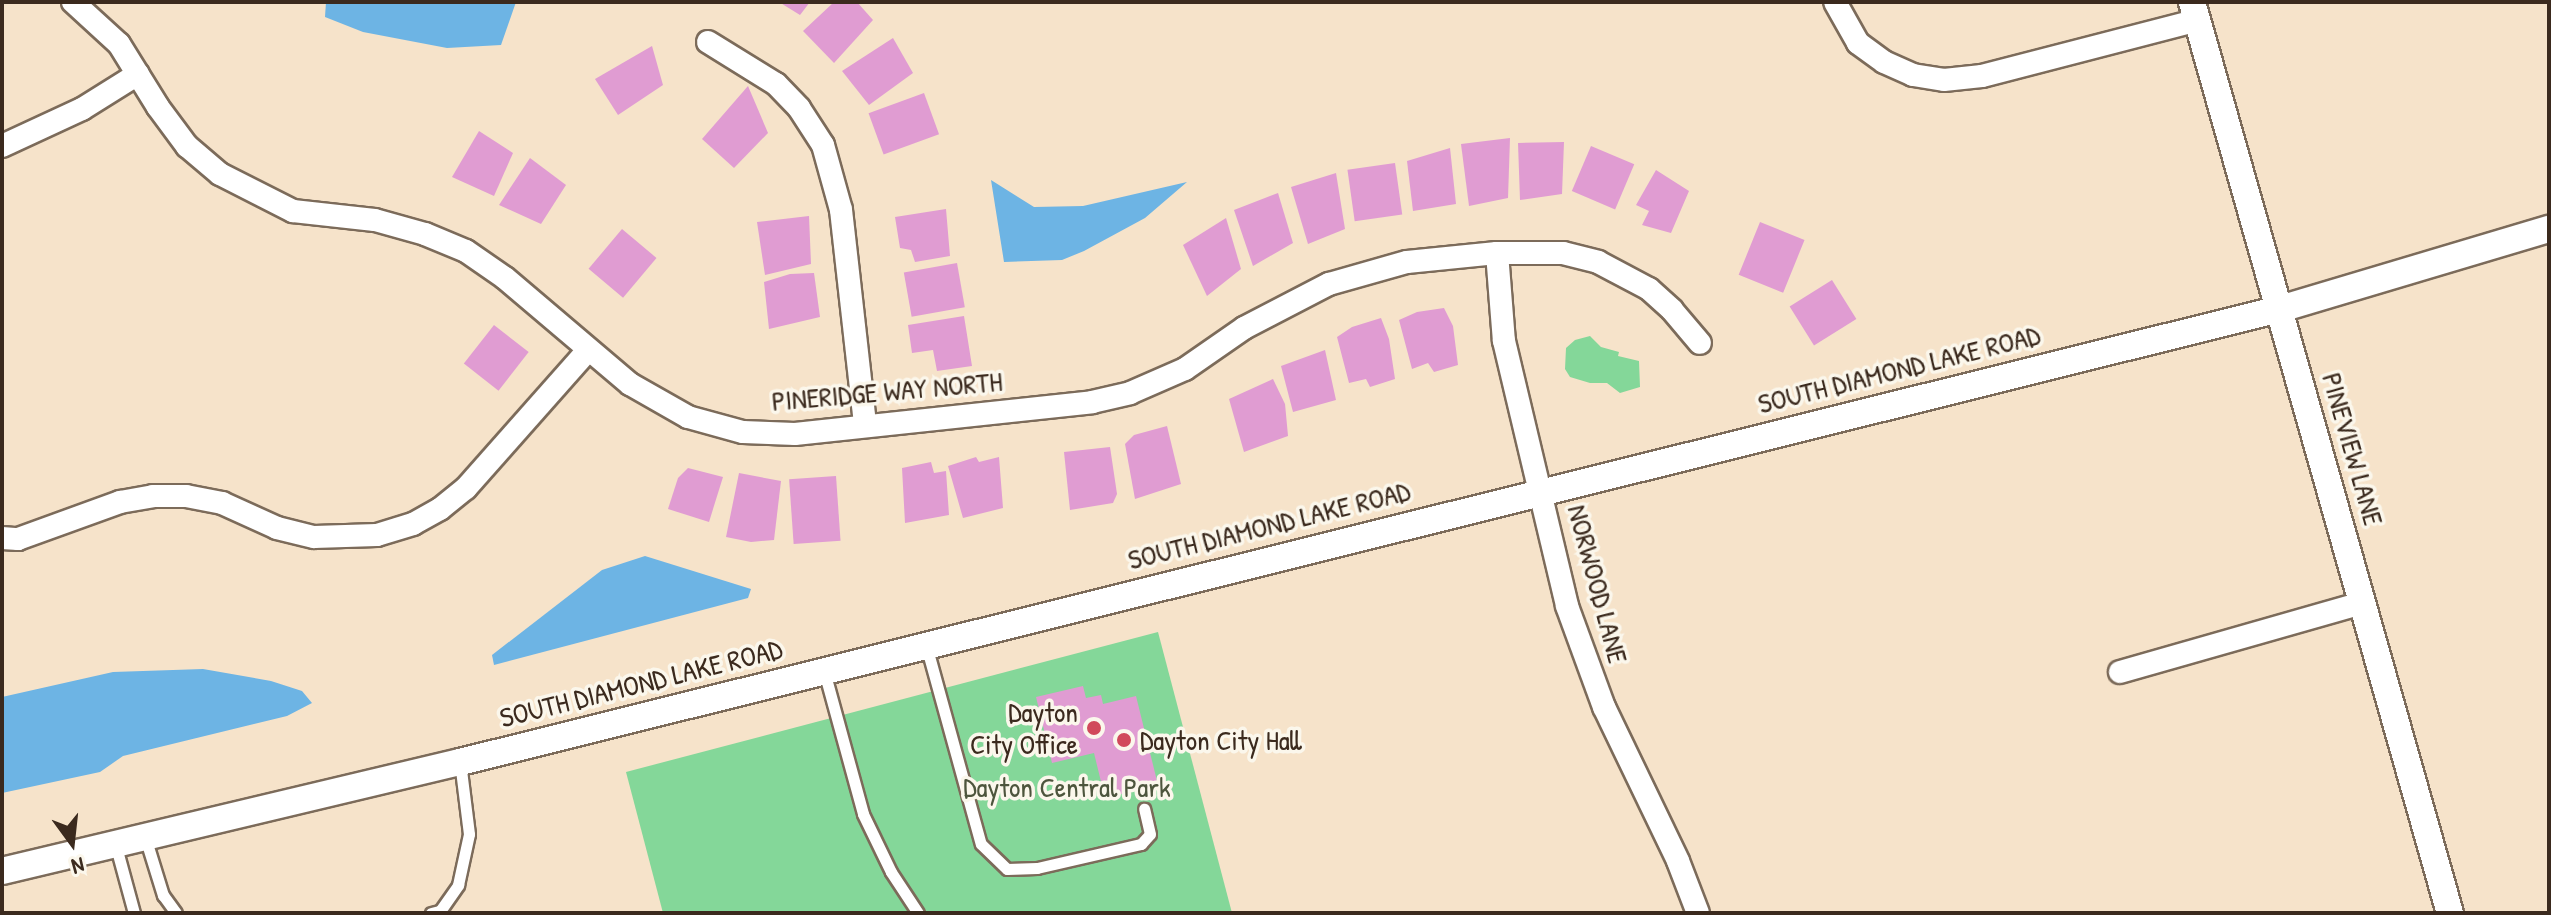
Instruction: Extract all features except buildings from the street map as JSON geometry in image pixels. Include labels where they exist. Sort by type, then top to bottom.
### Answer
[{"type":"street","name":"PINERIDGE WAY NORTH","points":[[73,2],[119,44],[187,146],[220,174],[293,211],[375,220],[425,234],[466,251],[505,278],[587,351],[630,384],[688,417],[743,432],[795,434],[1092,402],[1130,393],[1185,369],[1244,328],[1329,284],[1407,262],[1497,253],[1563,253],[1598,262],[1649,289],[1700,343]]},
{"type":"street","points":[[1835,2],[1858,43],[1884,62],[1913,75],[1944,80],[1982,76],[2195,11]]},
{"type":"street","name":"PINEVIEW LANE","points":[[2195,11],[2450,913]]},
{"type":"street","points":[[708,42],[776,84],[799,108],[823,145],[841,210],[865,425]]},
{"type":"street","points":[[2,146],[82,109],[138,74]]},
{"type":"street","name":"SOUTH DIAMOND LAKE ROAD","points":[[2,871],[460,762],[1541,490],[2280,309],[2549,229]]},
{"type":"street","name":"NORWOOD LANE","points":[[1497,253],[1504,341],[1583,658],[1678,861],[1698,913]]},
{"type":"street","points":[[2,538],[18,539],[120,502],[153,496],[186,496],[222,503],[277,528],[314,537],[377,535],[413,524],[466,488],[587,351]]},
{"type":"street","points":[[2120,672],[2363,603]]},
{"type":"lane","points":[[926,645],[981,844],[1007,869],[1037,868],[1141,844],[1150,834],[1144,809]]},
{"type":"lane","points":[[824,671],[863,814],[891,872],[918,913]]},
{"type":"lane","points":[[431,913],[440,911],[458,885],[469,834],[460,762]]},
{"type":"lane","points":[[144,836],[163,895],[176,913]]},
{"type":"lane","points":[[115,843],[134,913]]},
{"type":"green space","points":[[1590,336],[1601,347],[1619,352],[1618,356],[1639,361],[1640,387],[1620,393],[1607,383],[1590,383],[1570,377],[1565,369],[1566,348],[1575,340]]},
{"type":"green space","name":"Dayton Central Park","points":[[1158,632],[1232,913],[663,913],[626,772]]},
{"type":"water","points":[[326,2],[516,2],[501,45],[447,48],[363,32],[325,17]]},
{"type":"water","points":[[991,180],[1034,207],[1083,206],[1187,182],[1145,218],[1084,251],[1062,260],[1004,262]]},
{"type":"water","points":[[645,556],[751,589],[748,598],[494,665],[492,655],[602,570]]},
{"type":"water","points":[[203,669],[271,681],[302,691],[312,703],[287,716],[123,756],[100,772],[2,793],[2,697],[113,672]]},
{"type":"place","name":"Dayton City Office","points":[[1094,728]]},
{"type":"place","name":"Dayton City Hall","points":[[1124,740]]}]
